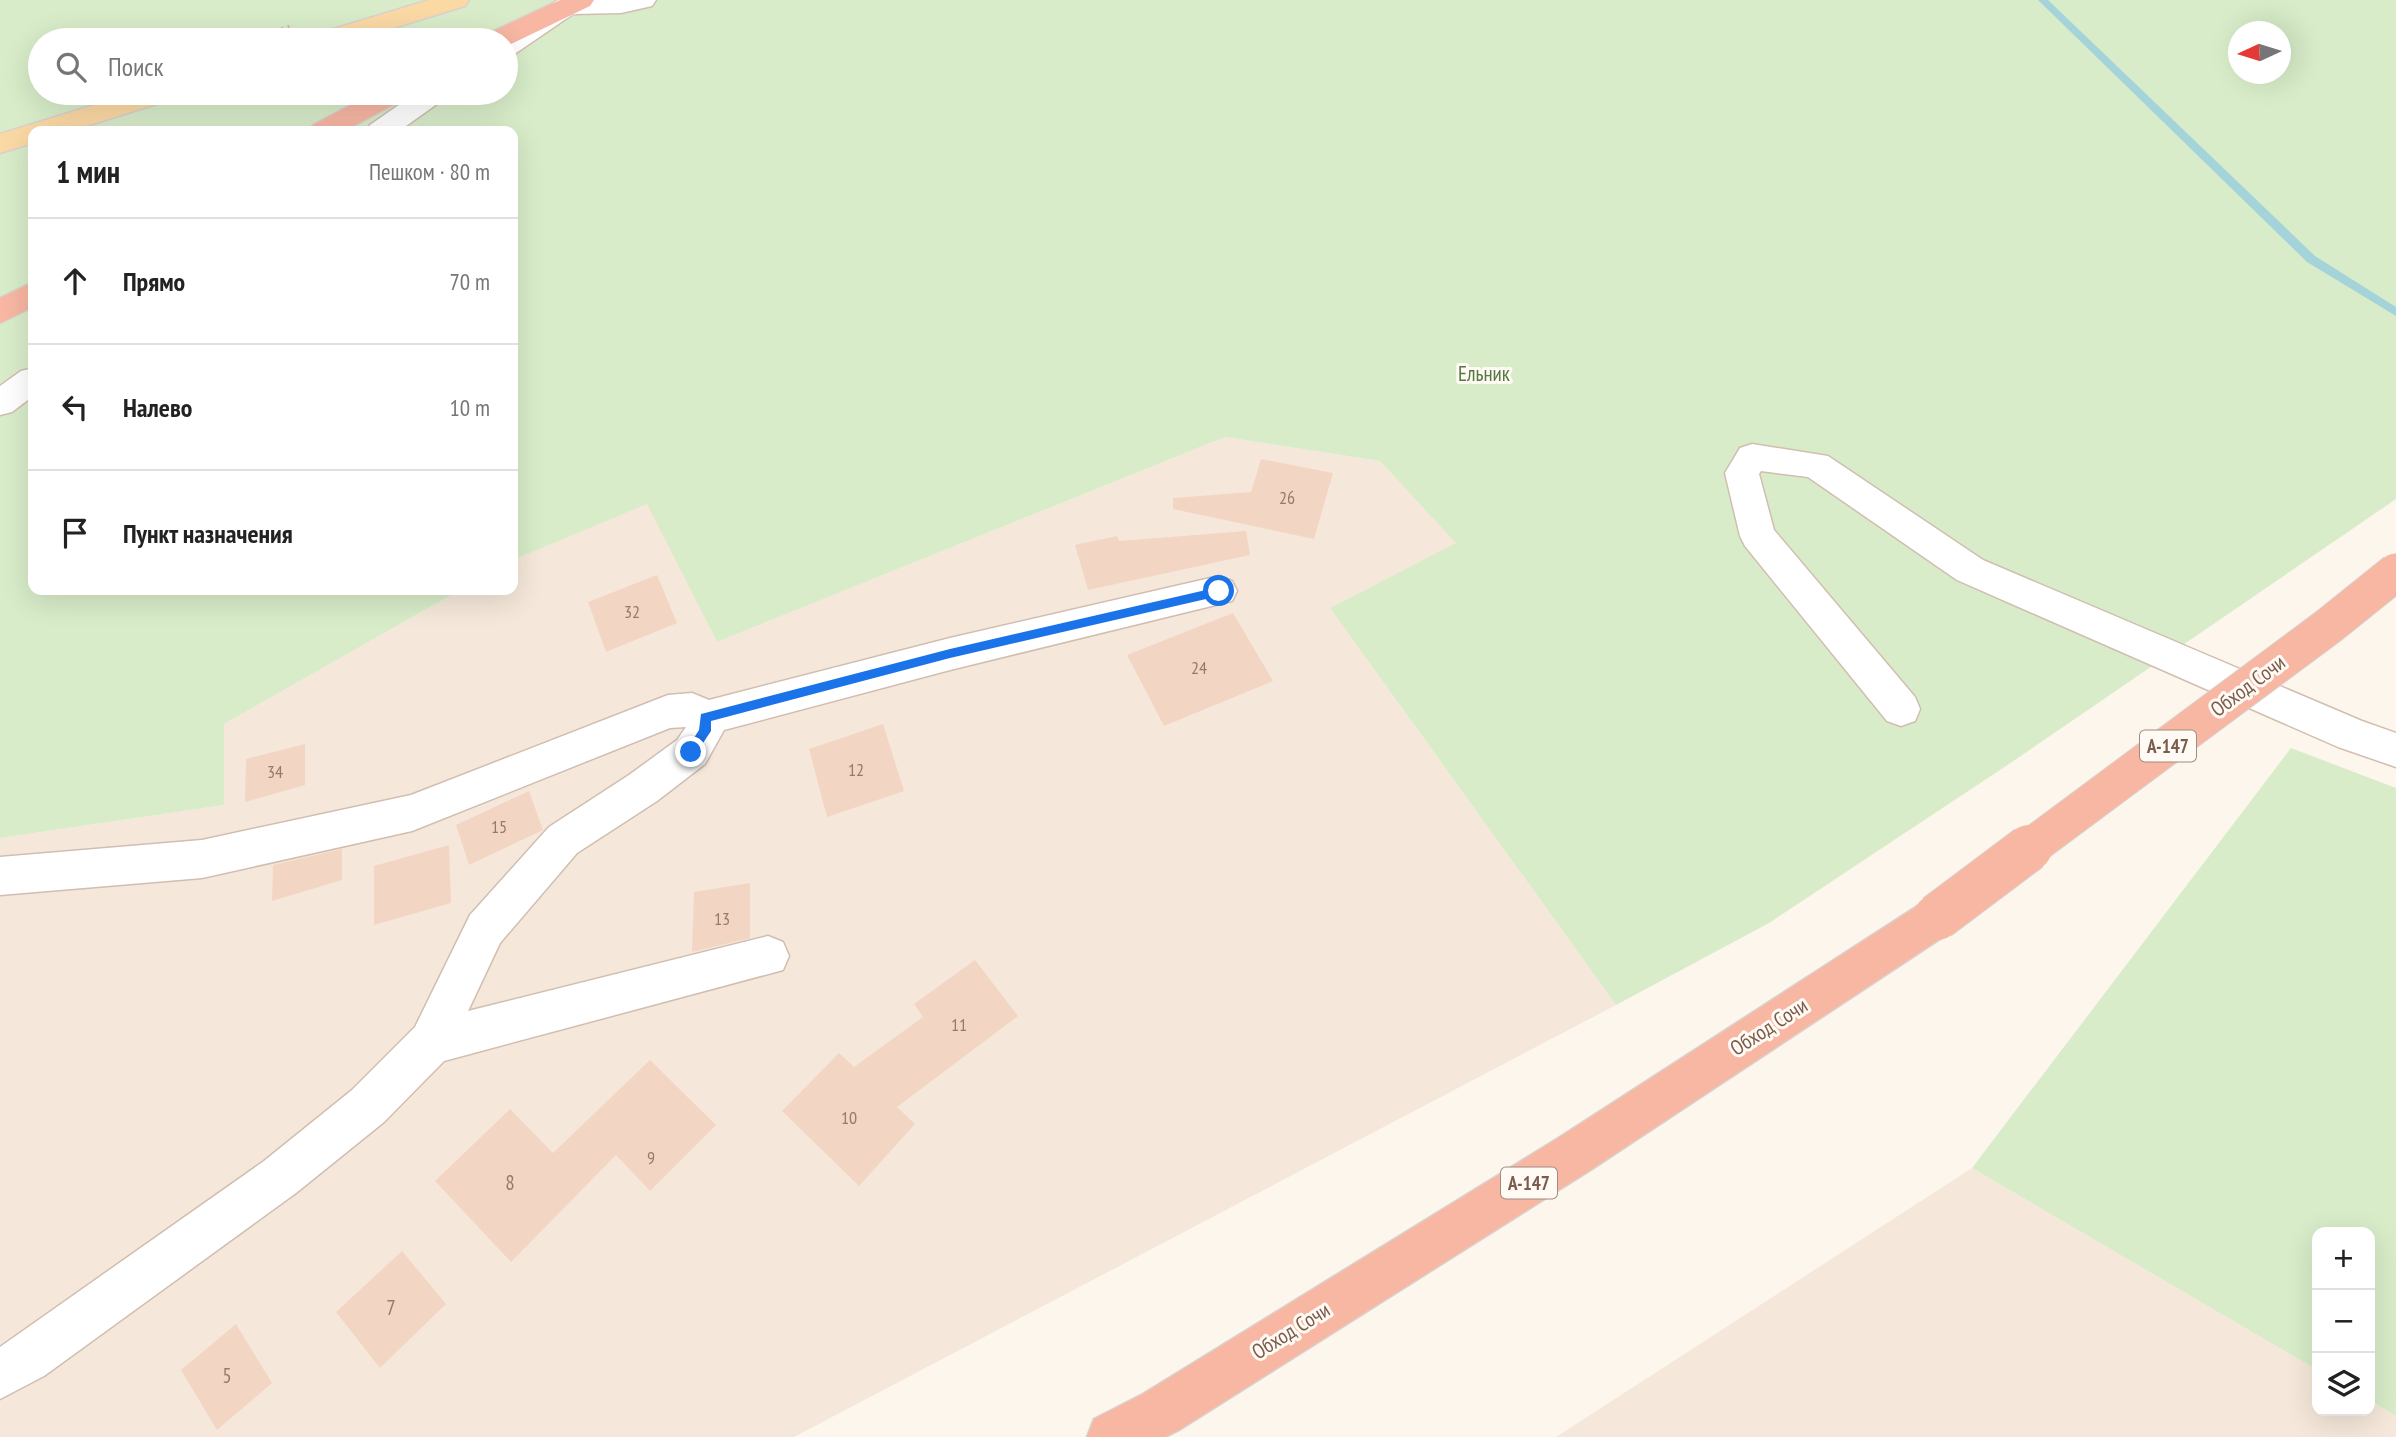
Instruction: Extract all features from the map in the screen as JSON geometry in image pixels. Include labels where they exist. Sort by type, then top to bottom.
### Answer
[{"type":"highway","points":[[518,30],[574,3]]},
{"type":"highway","points":[[332,126],[372,105]]},
{"type":"highway","points":[[0,312],[28,296]]},
{"type":"highway","name":"Обход Сочи","points":[[1112,1437],[1161,1412],[1576,1153],[1937,917],[2330,625],[2396,572]]},
{"type":"main road","points":[[367,28],[456,0]]},
{"type":"main road","points":[[57,126],[124,105]]},
{"type":"main road","points":[[0,144],[28,136]]},
{"type":"lane","points":[[518,39],[574,3],[621,5],[643,0]]},
{"type":"lane","points":[[387,126],[417,105]]},
{"type":"lane","points":[[0,403],[28,383]]},
{"type":"lane","points":[[1901,709],[1758,536],[1742,473],[1752,457],[1816,465],[1970,570],[2352,735],[2396,750]]},
{"type":"lane","points":[[0,876],[202,859],[412,813],[668,712],[692,710],[705,718],[950,653],[1219,591]]},
{"type":"lane","points":[[0,1374],[27,1359],[280,1177],[368,1106],[431,1042],[485,929],[563,841],[643,789],[691,752],[705,731],[705,718]]},
{"type":"lane","points":[[431,1042],[768,956]]},
{"type":"shaded area","points":[[1225,437],[1380,461],[1457,543],[1330,608],[1616,1005],[794,1437],[0,1437],[0,838],[224,805],[224,724],[451,595],[518,595],[518,558],[647,503],[717,642]]},
{"type":"shaded area","points":[[1972,1168],[2312,1367],[2312,1416],[2375,1416],[2375,1403],[2396,1416],[2396,1437],[1556,1437]]},
{"type":"green space","name":"Ельник","points":[[0,0],[2396,0],[2396,499],[2012,762],[1769,923],[1616,1005],[1330,608],[1456,543],[1380,461],[1225,437],[717,642],[647,504],[518,558],[518,126],[28,126],[28,595],[451,595],[224,724],[224,805],[0,838]]},
{"type":"green space","points":[[2291,748],[2396,788],[2396,1416],[2375,1403],[2375,1227],[2312,1227],[2312,1367],[1972,1168]]},
{"type":"building","points":[[1261,459],[1333,473],[1314,539],[1173,509],[1173,498],[1251,492]]},
{"type":"building","points":[[1246,531],[1250,555],[1088,590],[1075,545],[1117,536],[1119,541]]},
{"type":"building","points":[[657,575],[677,623],[606,652],[588,602]]},
{"type":"building","points":[[1233,613],[1273,681],[1164,726],[1127,655]]},
{"type":"building","points":[[883,724],[904,791],[827,817],[809,749]]},
{"type":"building","points":[[305,744],[305,785],[245,802],[246,759]]},
{"type":"building","points":[[529,791],[543,830],[469,865],[456,825]]},
{"type":"building","points":[[449,845],[451,903],[374,925],[374,866]]},
{"type":"building","points":[[342,849],[342,880],[272,901],[273,865]]},
{"type":"building","points":[[750,883],[750,938],[692,952],[694,892]]},
{"type":"building","points":[[975,960],[1018,1016],[897,1107],[915,1124],[859,1186],[782,1111],[839,1053],[854,1067],[923,1017],[914,1004]]},
{"type":"building","points":[[650,1060],[716,1125],[650,1191],[616,1155],[511,1262],[435,1181],[510,1109],[553,1153]]},
{"type":"building","points":[[402,1251],[446,1304],[380,1368],[336,1312]]},
{"type":"building","points":[[236,1324],[272,1383],[217,1430],[181,1370]]},
{"type":"waterway","points":[[2043,0],[2311,259],[2396,312]]},
{"type":"route","points":[[691,752],[705,731],[705,718],[950,653],[1219,591]]}]
